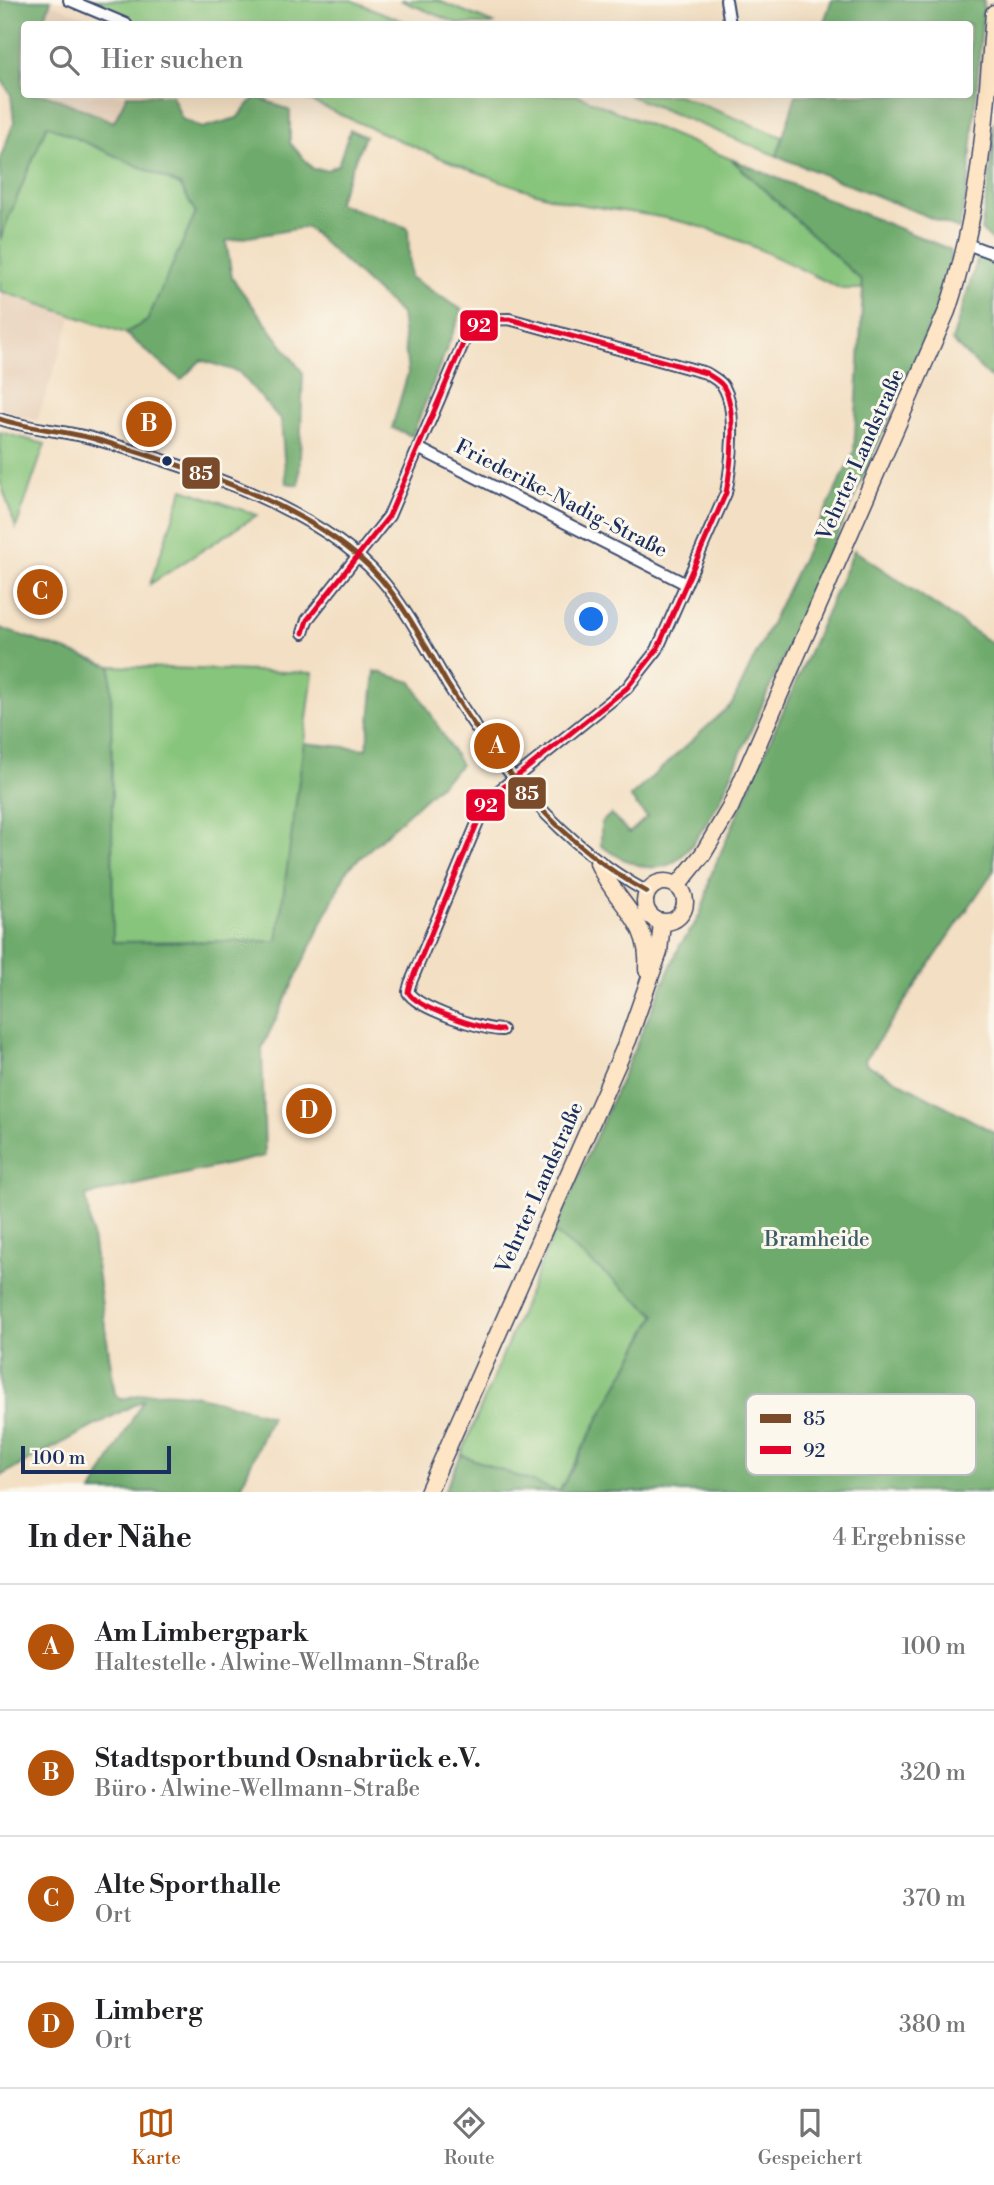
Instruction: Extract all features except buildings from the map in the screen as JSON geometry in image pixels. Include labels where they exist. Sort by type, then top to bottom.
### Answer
[{"type":"main road","name":"Vehrter Landstraße","points":[[678,885],[703,854],[742,782],[942,322],[967,244],[980,177],[994,13]]},
{"type":"main road","points":[[598,863],[607,883],[630,909],[645,936],[650,983]]},
{"type":"main road","points":[[660,882],[678,885],[685,895],[685,907],[674,920],[662,922],[654,919],[646,909],[647,892],[660,882]]},
{"type":"main road","name":"Vehrter Landstraße","points":[[428,1492],[435,1463],[628,1040],[659,952],[662,922]]},
{"type":"street","points":[[69,0],[119,21]]},
{"type":"street","points":[[726,0],[730,21]]},
{"type":"street","points":[[967,244],[994,254]]},
{"type":"street","points":[[303,633],[307,620],[389,516],[465,339],[475,326],[491,319],[509,319],[706,373],[723,384],[730,401],[730,472],[726,493],[657,650],[627,688],[512,779],[484,807],[408,992],[417,1002],[486,1030],[502,1030]]},
{"type":"street","points":[[0,419],[29,429],[97,439],[232,486],[294,515],[357,557],[380,578],[399,604],[463,708],[512,779],[598,863],[647,892]]},
{"type":"street","name":"Friederike-Nadig-Straße","points":[[418,448],[686,584]]},
{"type":"shaded area","points":[[50,3],[95,21],[44,21]]},
{"type":"shaded area","points":[[55,98],[126,98],[115,123]]},
{"type":"shaded area","points":[[0,293],[72,317],[37,421],[0,409]]},
{"type":"green space","points":[[0,0],[51,0],[44,21],[21,21],[21,98],[55,98],[114,122],[126,98],[173,98],[182,119],[202,128],[237,118],[254,98],[261,98],[290,111],[290,143],[313,169],[327,170],[338,165],[350,130],[365,136],[337,203],[408,228],[410,277],[462,310],[412,436],[392,428],[408,373],[401,314],[307,227],[226,241],[232,278],[303,373],[299,485],[286,483],[281,420],[239,372],[201,360],[181,380],[125,333],[147,321],[196,213],[180,185],[47,125],[0,239],[0,159],[14,122],[11,95],[0,77]]},
{"type":"green space","points":[[83,0],[351,0],[403,21],[133,21]]},
{"type":"green space","points":[[400,0],[437,0],[488,21],[452,21]]},
{"type":"green space","points":[[832,0],[984,0],[969,179],[959,229],[777,156],[795,98],[973,98],[973,21],[824,21]]},
{"type":"green space","points":[[303,98],[584,98],[731,159],[861,280],[863,289],[842,289],[760,250],[696,225],[543,195],[418,148]]},
{"type":"green space","points":[[635,98],[686,98],[783,137],[777,156]]},
{"type":"green space","points":[[994,121],[994,242],[981,230],[989,183]]},
{"type":"green space","points":[[46,124],[180,185],[196,213],[147,322],[125,333],[0,291],[0,239]]},
{"type":"green space","points":[[731,159],[951,250],[949,272],[938,308],[720,800],[685,853],[660,867],[644,867],[624,860],[601,846],[601,823],[611,814],[629,833],[647,817],[630,797],[732,704],[854,452],[863,289],[861,280]]},
{"type":"green space","points":[[978,257],[994,261],[994,381],[952,341]]},
{"type":"green space","points":[[0,432],[45,444],[16,528],[0,481]]},
{"type":"green space","points":[[183,489],[257,515],[150,584]]},
{"type":"green space","name":"Bramheide","points":[[854,550],[994,645],[994,870],[865,1060],[866,1064],[994,1132],[994,1492],[559,1492],[656,1315],[554,1232],[680,945],[700,913],[710,877]]},
{"type":"green space","points":[[0,628],[111,666],[113,942],[277,941],[304,743],[367,749],[375,671],[412,682],[461,765],[347,870],[262,1048],[265,1156],[86,1196],[115,1394],[121,1400],[140,1395],[177,1393],[215,1400],[271,1416],[239,1492],[92,1492],[143,1400],[0,1476]]},
{"type":"green space","points":[[111,666],[313,673],[278,941],[112,942]]},
{"type":"green space","points":[[554,1232],[656,1314],[559,1492],[461,1455]]},
{"type":"green space","points":[[461,1455],[559,1492],[444,1492]]},
{"type":"transit line","name":"92","points":[[303,633],[307,620],[389,516],[465,339],[479,326],[489,321],[509,319],[706,373],[723,386],[728,396],[732,423],[726,493],[657,650],[627,688],[491,797],[484,807],[410,984],[408,992],[423,1005],[466,1022],[502,1030]]},
{"type":"transit line","name":"85","points":[[0,419],[86,437],[210,476],[287,510],[354,553],[380,578],[399,603],[468,716],[534,802],[587,851],[647,892]]},
{"type":"place","name":"Stadtsportbund Osnabrück e.V.","points":[[149,424]]},
{"type":"place","name":"Alte Sporthalle","points":[[40,592]]},
{"type":"place","name":"Am Limbergpark","points":[[497,746]]},
{"type":"place","name":"Limberg","points":[[309,1111]]}]
